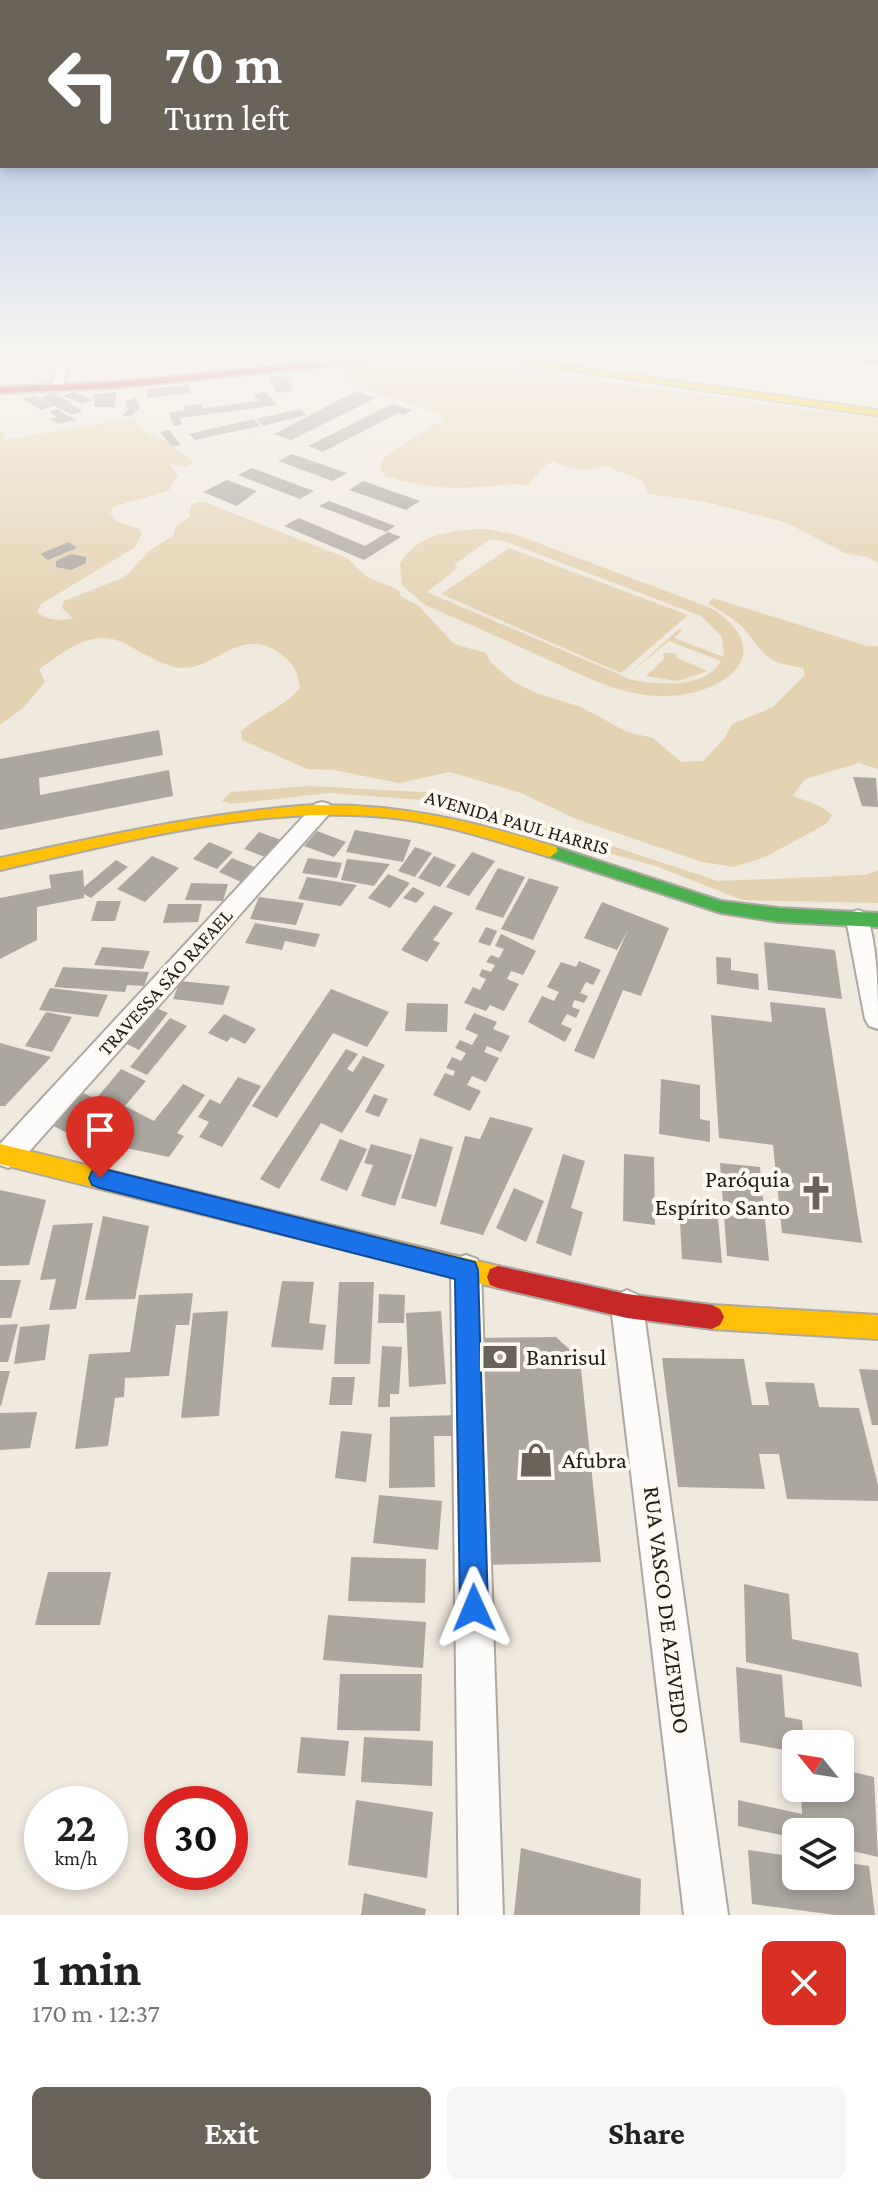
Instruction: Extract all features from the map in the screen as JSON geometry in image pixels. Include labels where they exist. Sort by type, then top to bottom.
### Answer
[{"type":"main road","name":"AVENIDA PAUL HARRIS","points":[[0,864],[217,821],[322,809],[414,815],[461,826],[521,842],[719,907],[868,919]]},
{"type":"main road","points":[[4,1154],[466,1270],[627,1306],[741,1321],[878,1327]]},
{"type":"street","name":"TRAVESSA SÃO RAFAEL","points":[[4,1154],[322,809]]},
{"type":"street","points":[[868,919],[878,1019]]},
{"type":"street","points":[[466,1270],[481,1915]]},
{"type":"street","name":"RUA VASCO DE AZEVEDO","points":[[627,1306],[706,1915]]},
{"type":"shaded area","points":[[0,443],[169,443],[194,463],[187,467],[170,464],[178,476],[168,491],[115,506],[110,512],[116,521],[139,529],[142,534],[134,548],[41,604],[37,612],[49,619],[73,618],[62,608],[64,601],[125,577],[150,550],[173,536],[176,526],[190,517],[190,507],[204,502],[347,558],[367,577],[399,590],[400,596],[418,605],[454,644],[486,653],[490,662],[515,683],[581,707],[627,732],[653,738],[681,762],[703,761],[724,739],[732,724],[773,707],[805,675],[803,668],[768,657],[740,625],[708,603],[713,598],[867,646],[878,646],[878,769],[859,763],[805,779],[793,796],[820,806],[832,815],[826,824],[765,857],[734,867],[702,862],[576,819],[521,793],[450,772],[399,783],[333,770],[307,769],[242,740],[241,732],[287,701],[300,688],[291,664],[265,646],[240,646],[206,663],[181,668],[163,663],[116,640],[92,639],[73,646],[39,669],[45,682],[23,708],[0,725]]},
{"type":"shaded area","points":[[406,443],[878,443],[878,563],[868,557],[845,553],[785,522],[702,501],[649,494],[641,480],[605,466],[579,469],[553,462],[546,465],[528,485],[466,488],[419,484],[384,476],[380,466],[384,457]]},
{"type":"shaded area","points":[[475,529],[517,535],[711,608],[732,625],[742,641],[743,656],[736,670],[705,689],[684,694],[646,695],[615,688],[425,605],[402,585],[400,564],[416,545],[438,535]],"holes":[[[490,539],[507,542],[701,616],[722,637],[724,657],[674,638],[682,630],[679,629],[630,673],[669,641],[721,661],[714,670],[693,681],[681,683],[632,680],[427,592],[458,568],[454,565]]]},
{"type":"shaded area","points":[[509,548],[688,615],[621,673],[441,594]]},
{"type":"shaded area","points":[[663,653],[675,653],[677,658],[708,671],[677,681],[646,676],[664,659]]},
{"type":"shaded area","points":[[309,786],[440,793],[516,814],[598,845],[612,846],[718,881],[865,875],[878,870],[878,903],[742,900],[656,866],[564,841],[451,802],[329,793],[231,804],[222,801],[231,792]]},
{"type":"building","points":[[313,443],[340,443],[323,452],[308,446]]},
{"type":"building","points":[[292,454],[347,473],[333,481],[278,461]]},
{"type":"building","points":[[252,468],[314,491],[300,499],[238,475]]},
{"type":"building","points":[[227,480],[257,491],[237,506],[203,492]]},
{"type":"building","points":[[363,481],[420,501],[406,510],[349,490]]},
{"type":"building","points":[[329,501],[395,526],[386,532],[319,506]]},
{"type":"building","points":[[299,518],[365,546],[388,532],[401,537],[364,560],[284,526]]},
{"type":"building","points":[[69,542],[77,548],[48,560],[40,554]]},
{"type":"building","points":[[71,554],[86,557],[86,563],[71,570],[56,567],[56,561]]},
{"type":"building","points":[[159,730],[163,755],[39,778],[40,795],[169,770],[173,796],[0,830],[0,759]]},
{"type":"building","points":[[853,777],[876,778],[878,807],[862,806]]},
{"type":"building","points":[[355,830],[411,840],[403,862],[346,852]]},
{"type":"building","points":[[317,831],[346,842],[334,857],[304,846]]},
{"type":"building","points":[[259,832],[281,840],[265,857],[244,849]]},
{"type":"building","points":[[209,842],[233,852],[217,869],[193,859]]},
{"type":"building","points":[[415,847],[432,853],[415,877],[398,871]]},
{"type":"building","points":[[472,852],[495,861],[469,896],[446,887]]},
{"type":"building","points":[[152,856],[179,868],[145,902],[117,889]]},
{"type":"building","points":[[434,856],[456,865],[440,887],[418,878]]},
{"type":"building","points":[[232,858],[254,867],[241,882],[219,872]]},
{"type":"building","points":[[308,858],[342,863],[337,878],[302,873]]},
{"type":"building","points":[[347,859],[390,864],[374,886],[341,880]]},
{"type":"building","points":[[116,860],[128,867],[91,898],[84,894],[84,898],[37,907],[37,940],[0,959],[0,898],[51,888],[49,875],[83,870],[84,887]]},
{"type":"building","points":[[498,868],[525,877],[503,918],[475,909]]},
{"type":"building","points":[[388,874],[410,883],[390,908],[368,898]]},
{"type":"building","points":[[307,877],[357,885],[341,906],[298,899]]},
{"type":"building","points":[[529,878],[559,887],[533,940],[501,929]]},
{"type":"building","points":[[191,883],[228,884],[223,901],[185,900]]},
{"type":"building","points":[[413,887],[425,893],[416,903],[403,898]]},
{"type":"building","points":[[259,897],[304,903],[296,925],[250,919]]},
{"type":"building","points":[[97,901],[121,901],[115,921],[91,921]]},
{"type":"building","points":[[602,902],[669,928],[641,996],[623,990],[594,1059],[574,1051],[628,930],[617,950],[584,938]]},
{"type":"building","points":[[168,904],[202,904],[198,922],[163,923]]},
{"type":"building","points":[[434,905],[453,913],[433,940],[440,943],[427,962],[401,950]]},
{"type":"building","points":[[255,923],[320,934],[315,947],[285,941],[282,950],[245,943]]},
{"type":"building","points":[[486,927],[497,931],[490,946],[478,942]]},
{"type":"building","points":[[501,934],[536,951],[523,975],[511,971],[507,979],[519,984],[504,1011],[490,1005],[486,1011],[464,1003],[473,987],[480,990],[486,979],[479,976],[482,969],[491,972],[495,965],[486,962],[491,955],[499,958],[504,949],[495,946]]},
{"type":"building","points":[[764,942],[835,950],[842,999],[768,990]]},
{"type":"building","points":[[102,947],[150,951],[143,969],[94,965]]},
{"type":"building","points":[[716,957],[731,958],[731,970],[758,974],[759,990],[717,984]]},
{"type":"building","points":[[579,961],[601,970],[593,985],[586,982],[580,993],[588,996],[584,1003],[575,1000],[573,1003],[572,1007],[580,1010],[576,1018],[567,1014],[561,1024],[572,1029],[565,1042],[528,1022],[542,996],[554,1001],[559,992],[547,987],[561,962],[576,967]]},
{"type":"building","points":[[63,967],[149,972],[144,986],[127,985],[125,992],[54,987]]},
{"type":"building","points":[[180,981],[230,986],[223,1005],[173,999]]},
{"type":"building","points":[[50,988],[108,995],[98,1017],[39,1010]]},
{"type":"building","points":[[331,989],[389,1012],[367,1047],[333,1033],[277,1118],[252,1106]]},
{"type":"building","points":[[770,1002],[825,1008],[862,1243],[782,1233],[773,1145],[719,1138],[711,1015],[772,1022]]},
{"type":"building","points":[[407,1003],[448,1004],[447,1032],[405,1031]]},
{"type":"building","points":[[149,1005],[168,1013],[139,1050],[119,1040]]},
{"type":"building","points":[[46,1012],[72,1017],[52,1052],[25,1046]]},
{"type":"building","points":[[474,1013],[497,1022],[493,1029],[510,1036],[501,1052],[487,1046],[484,1052],[499,1058],[486,1082],[472,1076],[467,1085],[481,1091],[470,1111],[433,1095],[445,1073],[453,1076],[455,1071],[446,1068],[452,1057],[461,1061],[466,1053],[455,1048],[460,1040],[472,1045],[478,1035],[465,1029]]},
{"type":"building","points":[[224,1014],[256,1029],[245,1044],[231,1037],[227,1042],[208,1033]]},
{"type":"building","points":[[170,1018],[187,1026],[147,1075],[130,1067]]},
{"type":"building","points":[[0,1043],[51,1057],[5,1106],[0,1106]]},
{"type":"building","points":[[346,1049],[358,1054],[347,1069],[353,1072],[363,1056],[385,1065],[342,1133],[321,1123],[279,1189],[260,1179]]},
{"type":"building","points":[[121,1069],[146,1081],[125,1106],[154,1121],[183,1084],[205,1095],[177,1133],[184,1136],[169,1157],[126,1148],[101,1136],[111,1124],[86,1111],[67,1133],[46,1122],[75,1089],[96,1099]]},
{"type":"building","points":[[238,1077],[261,1086],[222,1147],[199,1137],[209,1122],[198,1117],[210,1099],[220,1104]]},
{"type":"building","points":[[661,1079],[700,1085],[700,1119],[710,1121],[710,1142],[659,1134]]},
{"type":"building","points":[[374,1094],[388,1099],[379,1117],[365,1112]]},
{"type":"building","points":[[490,1117],[533,1128],[483,1235],[440,1224],[465,1136],[480,1139]]},
{"type":"building","points":[[420,1138],[453,1147],[436,1207],[401,1198]]},
{"type":"building","points":[[340,1139],[367,1149],[347,1191],[320,1180]]},
{"type":"building","points":[[371,1144],[412,1155],[395,1206],[361,1196],[373,1165],[364,1163]]},
{"type":"building","points":[[563,1154],[585,1161],[571,1208],[583,1212],[571,1256],[536,1243]]},
{"type":"building","points":[[624,1154],[654,1157],[655,1225],[623,1221]]},
{"type":"building","points":[[720,1163],[760,1167],[769,1261],[727,1256]]},
{"type":"building","points":[[514,1188],[544,1201],[526,1242],[496,1228]]},
{"type":"building","points":[[0,1190],[46,1200],[29,1265],[0,1266]]},
{"type":"building","points":[[679,1203],[717,1207],[722,1263],[682,1259]]},
{"type":"building","points":[[103,1216],[149,1226],[135,1299],[85,1300]]},
{"type":"building","points":[[93,1223],[76,1309],[49,1310],[56,1279],[40,1280],[53,1225]]},
{"type":"building","points":[[0,1280],[21,1280],[11,1318],[0,1318]]},
{"type":"building","points":[[282,1281],[314,1282],[309,1323],[326,1325],[323,1350],[271,1347]]},
{"type":"building","points":[[339,1282],[374,1282],[370,1364],[334,1364]]},
{"type":"building","points":[[193,1293],[189,1325],[176,1325],[169,1376],[125,1378],[124,1397],[115,1398],[108,1446],[75,1449],[89,1354],[130,1352],[139,1295]]},
{"type":"building","points":[[379,1294],[405,1295],[404,1323],[378,1323]]},
{"type":"building","points":[[228,1311],[219,1416],[181,1418],[193,1313]]},
{"type":"building","points":[[441,1311],[446,1384],[409,1387],[406,1313]]},
{"type":"building","points":[[18,1324],[8,1362],[0,1362],[0,1325]]},
{"type":"building","points":[[50,1324],[45,1360],[14,1364],[20,1327]]},
{"type":"building","name":"Afubra","points":[[556,1337],[580,1359],[601,1562],[485,1565],[477,1338]]},
{"type":"building","points":[[382,1346],[402,1347],[399,1394],[390,1394],[390,1407],[378,1407]]},
{"type":"building","points":[[662,1358],[744,1359],[752,1405],[769,1405],[765,1382],[814,1383],[819,1407],[859,1408],[878,1485],[878,1501],[787,1499],[779,1454],[759,1454],[765,1489],[678,1487]]},
{"type":"building","points":[[859,1369],[878,1370],[878,1425],[872,1425]]},
{"type":"building","points":[[0,1371],[10,1371],[1,1406],[0,1406]]},
{"type":"building","points":[[332,1377],[355,1377],[352,1405],[329,1405]]},
{"type":"building","points":[[37,1412],[30,1448],[0,1450],[0,1413]]},
{"type":"building","points":[[457,1415],[458,1436],[434,1436],[435,1487],[389,1488],[390,1417]]},
{"type":"building","points":[[341,1431],[372,1434],[366,1482],[335,1478]]},
{"type":"building","points":[[379,1495],[442,1501],[438,1550],[373,1543]]},
{"type":"building","points":[[351,1557],[426,1559],[425,1603],[348,1601]]},
{"type":"building","points":[[48,1572],[111,1572],[100,1625],[35,1625]]},
{"type":"building","points":[[744,1584],[789,1594],[792,1639],[858,1653],[862,1687],[746,1662]]},
{"type":"building","points":[[328,1615],[426,1622],[423,1668],[323,1660]]},
{"type":"building","points":[[736,1667],[782,1675],[785,1717],[802,1720],[803,1730],[782,1730],[782,1750],[740,1742]]},
{"type":"building","points":[[340,1674],[422,1674],[420,1731],[337,1730]]},
{"type":"building","points":[[301,1737],[349,1741],[345,1776],[297,1773]]},
{"type":"building","points":[[364,1737],[433,1741],[432,1786],[361,1782]]},
{"type":"building","points":[[854,1772],[874,1777],[878,1857],[854,1851],[854,1818],[782,1818],[782,1835],[738,1826],[738,1800],[802,1814],[802,1802],[854,1802]]},
{"type":"building","points":[[356,1800],[433,1812],[427,1878],[348,1865]]},
{"type":"building","points":[[521,1848],[641,1879],[640,1915],[514,1915]]},
{"type":"building","points":[[748,1850],[782,1855],[782,1890],[854,1890],[854,1864],[869,1866],[875,1915],[835,1915],[752,1904]]},
{"type":"building","points":[[364,1893],[426,1909],[425,1915],[361,1915]]},
{"type":"traffic: fast","points":[[550,851],[721,907],[779,915],[878,920]]},
{"type":"traffic: slow","points":[[0,864],[178,826],[314,810],[409,814],[480,830],[550,851]]},
{"type":"traffic: slow","points":[[0,1154],[498,1277]]},
{"type":"traffic: slow","points":[[712,1317],[878,1327]]},
{"type":"traffic: jam","points":[[498,1277],[627,1306],[712,1317]]},
{"type":"place","name":"Paróquia Espírito Santo","points":[[816,1193]]},
{"type":"place","name":"Banrisul","points":[[500,1357]]},
{"type":"place","name":"Afubra","points":[[536,1460]]},
{"type":"route","points":[[100,1178],[466,1270],[474,1608]]}]
